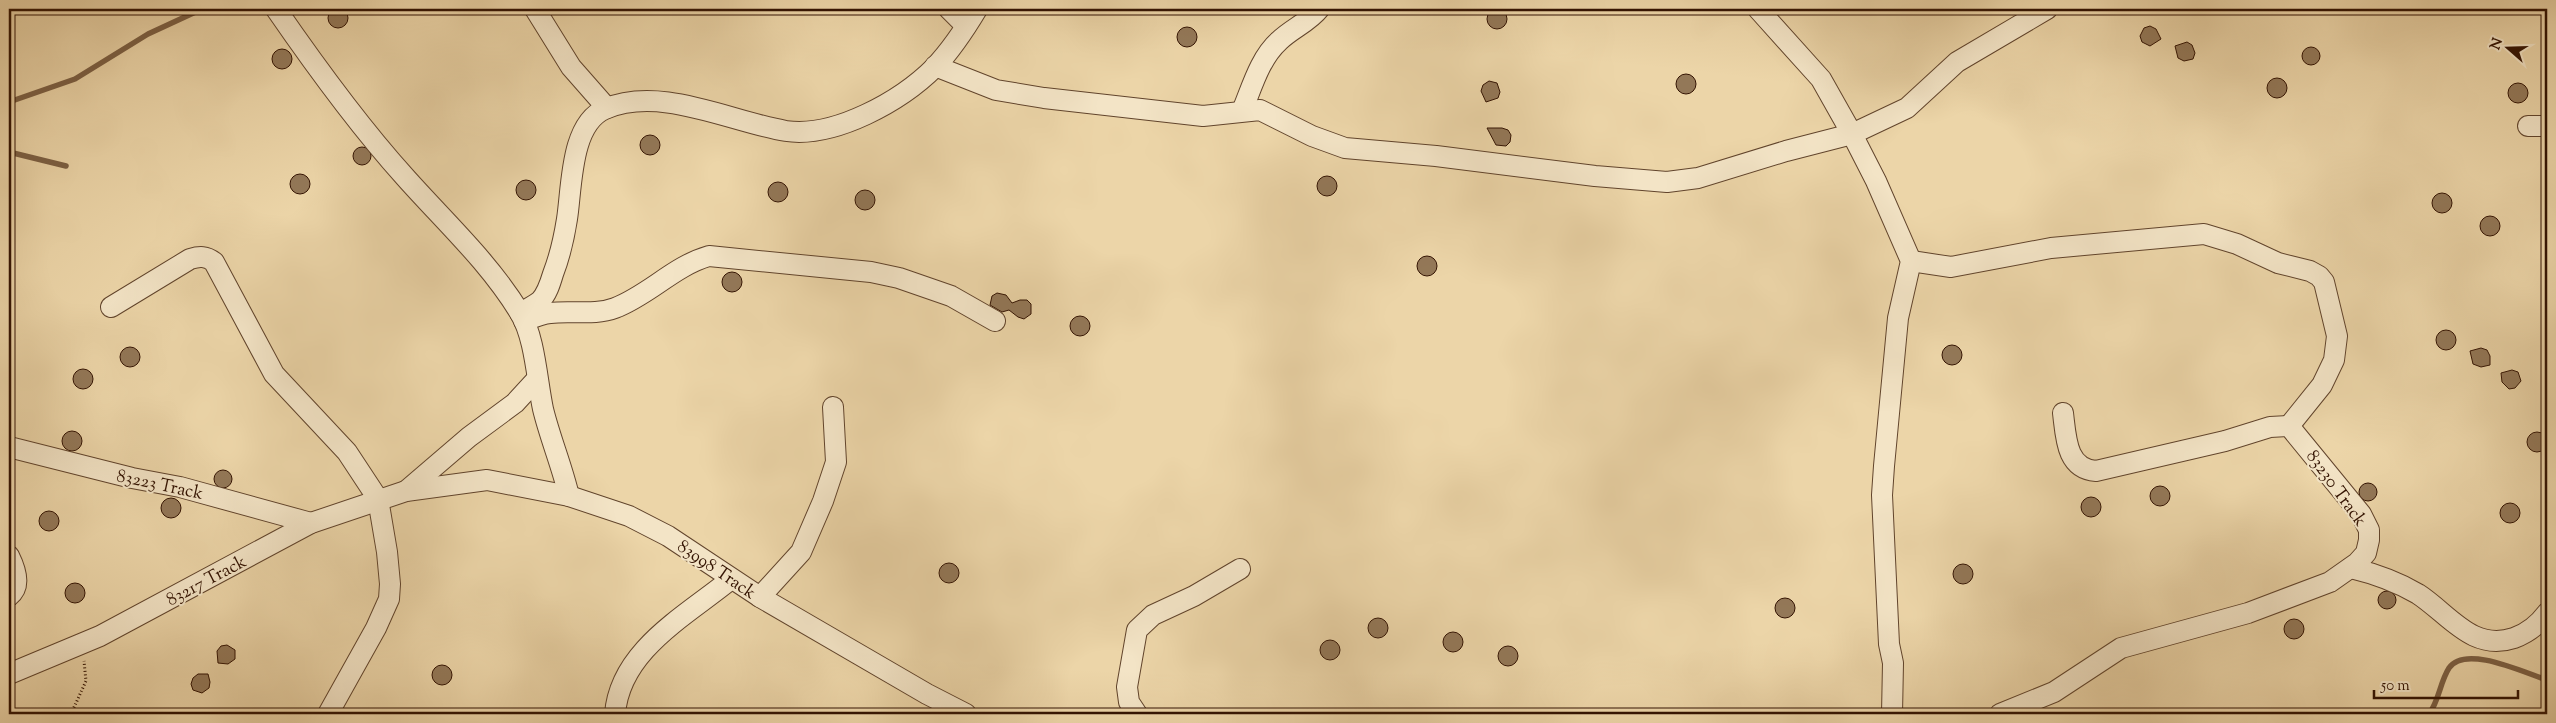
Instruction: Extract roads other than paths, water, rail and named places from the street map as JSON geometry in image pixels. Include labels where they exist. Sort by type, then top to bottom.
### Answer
[{"type":"street","points":[[276,9],[303,49],[404,177],[479,256],[522,317],[543,409],[568,496]]},
{"type":"street","points":[[535,9],[571,67],[607,108]]},
{"type":"street","points":[[949,9],[966,26]]},
{"type":"street","points":[[522,317],[540,301],[549,287],[562,249],[574,162],[580,141],[592,118],[607,108],[630,102],[654,102],[690,106],[786,131],[819,131],[859,118],[892,100],[935,66],[977,9]]},
{"type":"street","points":[[1242,111],[1258,72],[1269,53],[1278,42],[1319,9]]},
{"type":"street","points":[[1758,9],[1821,79],[1876,181],[1911,261],[1898,318],[1883,486],[1889,644],[1893,663],[1892,714]]},
{"type":"street","points":[[935,66],[982,86],[1013,94],[1203,116],[1260,110],[1312,136],[1345,148],[1436,156],[1595,176],[1667,182],[1698,178],[1786,151],[1852,134],[1907,108],[1957,62],[2046,9]]},
{"type":"street","points":[[1911,261],[1951,267],[2059,247],[2204,234],[2237,244],[2278,263],[2314,274],[2324,282],[2337,347],[2334,360],[2322,385],[2289,426],[2270,427],[2225,442],[2096,471],[2089,470],[2072,459],[2068,449],[2063,413]]},
{"type":"street","points":[[111,307],[190,259],[198,256],[209,258],[214,262],[274,374],[347,452],[378,499],[387,552],[390,584],[389,599],[376,628],[328,714]]},
{"type":"street","points":[[522,317],[551,312],[591,313],[612,309],[636,299],[694,260],[709,256],[880,274],[951,296],[995,321]]},
{"type":"street","name":"83217 Track","points":[[406,492],[469,437],[515,403],[537,379]]},
{"type":"street","points":[[760,597],[801,552],[827,492],[836,462],[833,407]]},
{"type":"street","name":"83230 Track","points":[[2000,714],[2054,692],[2121,648],[2248,613],[2330,582],[2351,568],[2366,553],[2369,540],[2367,522],[2289,426]]},
{"type":"street","name":"83223 Track","points":[[9,447],[132,478],[180,487],[311,523]]},
{"type":"street","name":"83217 Track","points":[[9,674],[83,644],[311,523],[378,499],[406,492],[487,480],[568,496]]},
{"type":"street","name":"83998 Track","points":[[568,496],[629,516],[668,536],[760,597],[926,694],[966,714]]},
{"type":"street","points":[[9,556],[15,567],[17,580],[15,589],[9,596]]},
{"type":"street","points":[[2351,568],[2384,575],[2399,583],[2433,604],[2468,634],[2481,640],[2495,642],[2525,633],[2547,613]]},
{"type":"street","points":[[1136,714],[1129,702],[1127,687],[1136,630],[1153,615],[1194,596],[1240,569]]},
{"type":"street","points":[[614,714],[619,688],[639,656],[671,626],[732,579]]},
{"type":"waterway","points":[[9,102],[75,79],[148,34],[202,9]]},
{"type":"waterway","points":[[9,152],[66,166]]},
{"type":"waterway","points":[[2429,714],[2446,673],[2457,661],[2481,659],[2496,662],[2547,680]]}]
